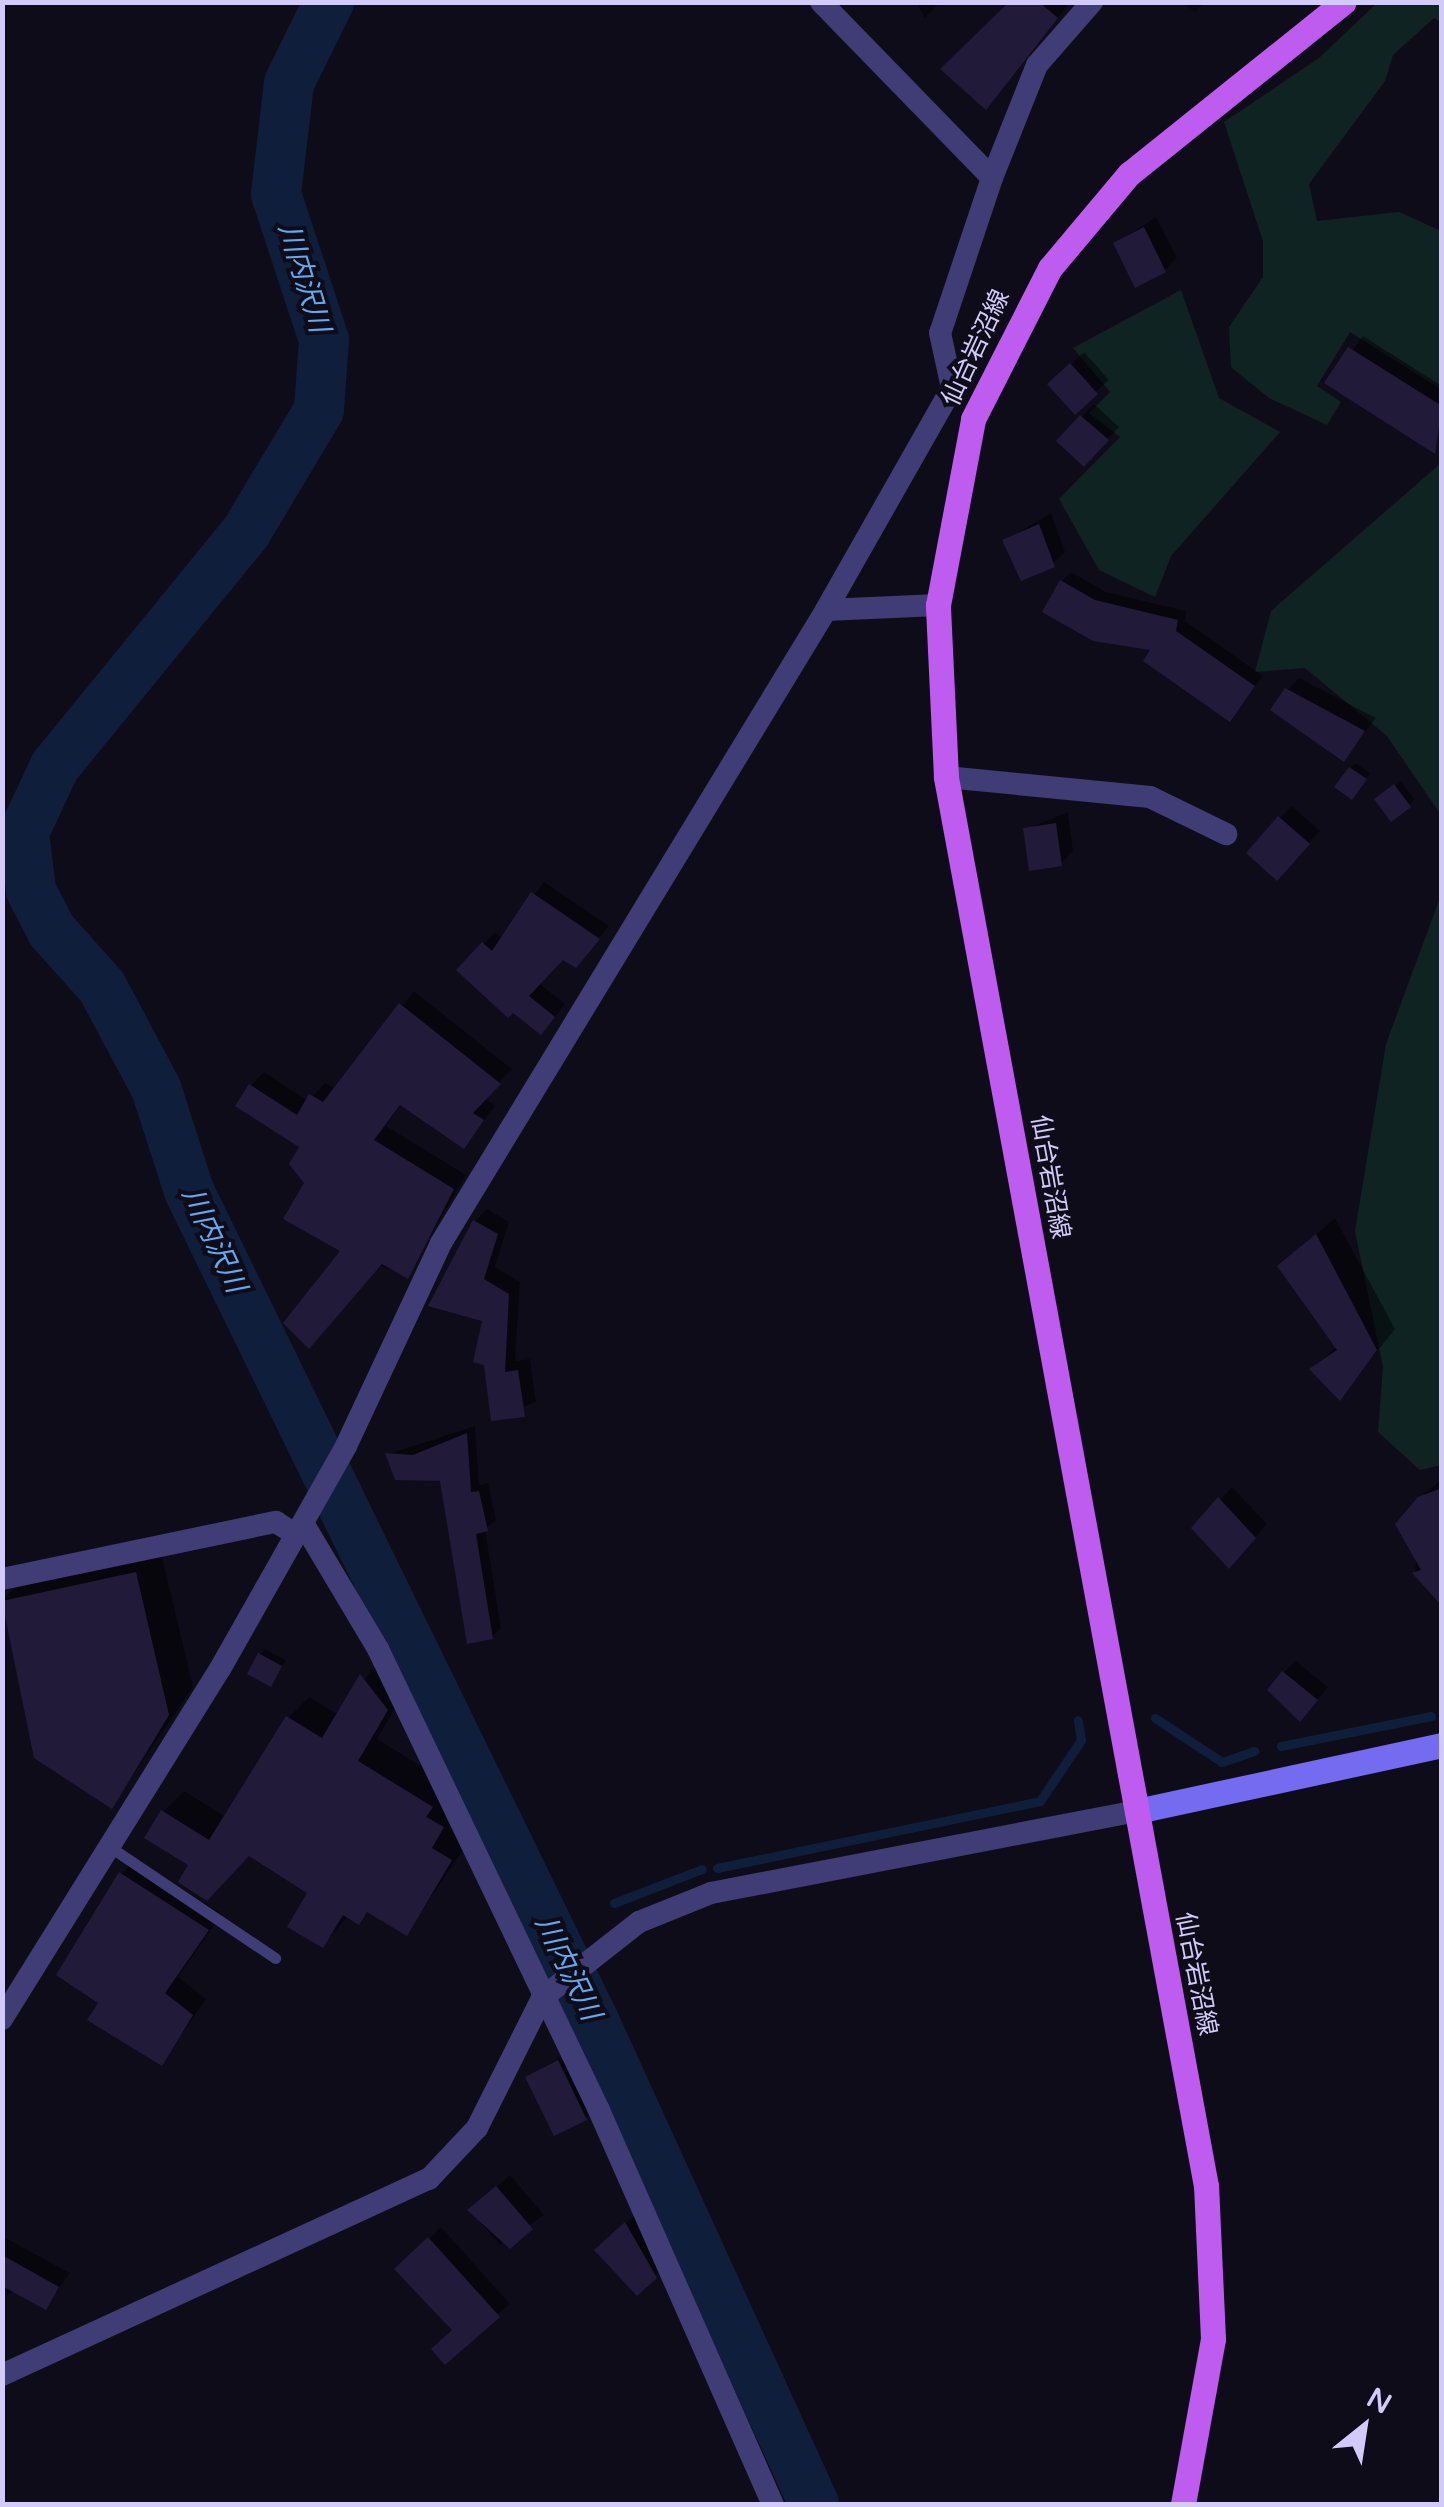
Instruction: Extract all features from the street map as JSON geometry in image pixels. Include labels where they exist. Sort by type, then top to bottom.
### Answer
[{"type":"main road","name":"仙台岩沼線","points":[[1183,2504],[1209,2377],[1213,2265],[1137,1811],[946,777],[938,606],[973,419],[1061,252],[1130,174],[1344,2]]},
{"type":"street","points":[[820,2],[992,178]]},
{"type":"street","points":[[2,2020],[304,1521],[346,1446],[449,1229],[826,610],[952,388],[940,333],[992,178],[1037,65],[1092,2]]},
{"type":"street","points":[[826,610],[938,606]]},
{"type":"street","points":[[946,777],[1150,797],[1226,834]]},
{"type":"street","points":[[2,1579],[276,1522],[304,1521]]},
{"type":"street","points":[[304,1521],[378,1649],[546,1995],[773,2504]]},
{"type":"street","points":[[2,2375],[429,2179],[477,2128],[546,1995],[587,1958],[640,1922],[711,1893],[1137,1811],[1442,1745]]},
{"type":"lane","points":[[110,1847],[276,1958]]},
{"type":"green space","points":[[1377,3],[1441,3],[1441,22],[1434,18],[1393,55],[1385,81],[1309,184],[1317,221],[1399,212],[1441,231],[1441,389],[1350,332],[1317,386],[1341,402],[1327,425],[1269,398],[1231,367],[1229,327],[1263,277],[1263,241],[1224,122],[1319,58]]},
{"type":"green space","points":[[1181,290],[1219,398],[1280,432],[1171,556],[1155,597],[1099,570],[1059,499],[1120,437],[1089,413],[1110,392],[1073,348]]},
{"type":"green space","points":[[1441,463],[1441,815],[1387,736],[1305,668],[1255,672],[1271,611]]},
{"type":"green space","points":[[1441,895],[1442,1465],[1420,1470],[1378,1432],[1383,1367],[1355,1231],[1386,1044]]},
{"type":"building","points":[[1009,2],[1039,2],[1058,18],[986,110],[940,69]]},
{"type":"building","points":[[1144,227],[1166,272],[1135,288],[1113,243]]},
{"type":"building","points":[[1348,347],[1442,406],[1435,454],[1324,383]]},
{"type":"building","points":[[1070,363],[1098,394],[1075,415],[1047,384]]},
{"type":"building","points":[[1080,415],[1109,440],[1084,467],[1056,441]]},
{"type":"building","points":[[1039,524],[1055,567],[1021,581],[1002,540]]},
{"type":"building","points":[[1060,580],[1095,600],[1178,620],[1176,631],[1255,686],[1230,722],[1143,661],[1150,650],[1093,641],[1042,612]]},
{"type":"building","points":[[1285,688],[1365,731],[1344,762],[1270,710]]},
{"type":"building","points":[[1349,767],[1367,779],[1352,800],[1334,787]]},
{"type":"building","points":[[1394,784],[1411,807],[1391,822],[1374,799]]},
{"type":"building","points":[[1278,816],[1310,844],[1277,881],[1246,853]]},
{"type":"building","points":[[1056,823],[1062,866],[1029,871],[1023,828]]},
{"type":"building","points":[[531,892],[600,939],[576,968],[563,960],[529,996],[555,1017],[541,1035],[513,1013],[508,1018],[456,970],[482,942],[492,951]]},
{"type":"building","points":[[399,1003],[501,1084],[473,1113],[484,1120],[464,1149],[400,1105],[374,1140],[454,1189],[408,1279],[382,1264],[309,1349],[283,1323],[340,1251],[283,1219],[304,1183],[289,1164],[299,1147],[235,1106],[249,1084],[297,1115],[309,1094],[323,1102]]},
{"type":"building","points":[[473,1220],[498,1234],[484,1279],[509,1294],[505,1372],[518,1370],[525,1417],[491,1421],[484,1365],[473,1362],[482,1321],[428,1306]]},
{"type":"building","points":[[1316,1234],[1377,1350],[1340,1401],[1309,1369],[1337,1350],[1277,1266]]},
{"type":"building","points":[[467,1433],[471,1492],[479,1491],[488,1531],[476,1534],[493,1639],[467,1644],[440,1481],[395,1480],[385,1453],[413,1455]]},
{"type":"building","points":[[1442,1488],[1442,1606],[1412,1573],[1421,1570],[1395,1524],[1418,1497]]},
{"type":"building","points":[[1218,1497],[1256,1538],[1229,1569],[1191,1528]]},
{"type":"building","points":[[136,1572],[169,1715],[112,1809],[34,1758],[2,1601]]},
{"type":"building","points":[[258,1653],[282,1666],[271,1687],[247,1674]]},
{"type":"building","points":[[1282,1671],[1318,1700],[1300,1722],[1267,1690]]},
{"type":"building","points":[[360,1674],[388,1710],[358,1761],[433,1807],[426,1817],[444,1827],[432,1848],[452,1860],[407,1936],[367,1912],[359,1925],[343,1915],[323,1948],[287,1927],[307,1893],[249,1856],[207,1901],[178,1882],[188,1865],[144,1838],[161,1810],[209,1840],[286,1716],[322,1738]]},
{"type":"building","points":[[119,1872],[209,1930],[165,1993],[193,2015],[162,2066],[87,2020],[98,2003],[56,1975]]},
{"type":"building","points":[[558,2060],[587,2120],[554,2136],[525,2077]]},
{"type":"building","points":[[496,2186],[533,2229],[510,2249],[467,2210]]},
{"type":"building","points":[[625,2222],[657,2278],[637,2296],[594,2250]]},
{"type":"building","points":[[428,2237],[500,2317],[445,2365],[431,2349],[452,2330],[394,2269]]},
{"type":"building","points":[[2,2255],[59,2287],[46,2310],[2,2286]]},
{"type":"waterway","name":"川内沢川","points":[[329,2],[289,83],[276,194],[324,340],[319,410],[246,532],[55,766],[24,832],[31,891],[52,931],[102,987],[156,1088],[189,1191],[594,2021],[814,2504]]},
{"type":"waterway","points":[[1281,1746],[1431,1716]]},
{"type":"waterway","points":[[1155,1718],[1222,1762],[1254,1751]]},
{"type":"waterway","points":[[717,1868],[1040,1801],[1081,1740],[1078,1720]]},
{"type":"waterway","points":[[614,1903],[702,1869]]},
{"type":"waterway","points":[[556,1951],[568,1939]]}]
